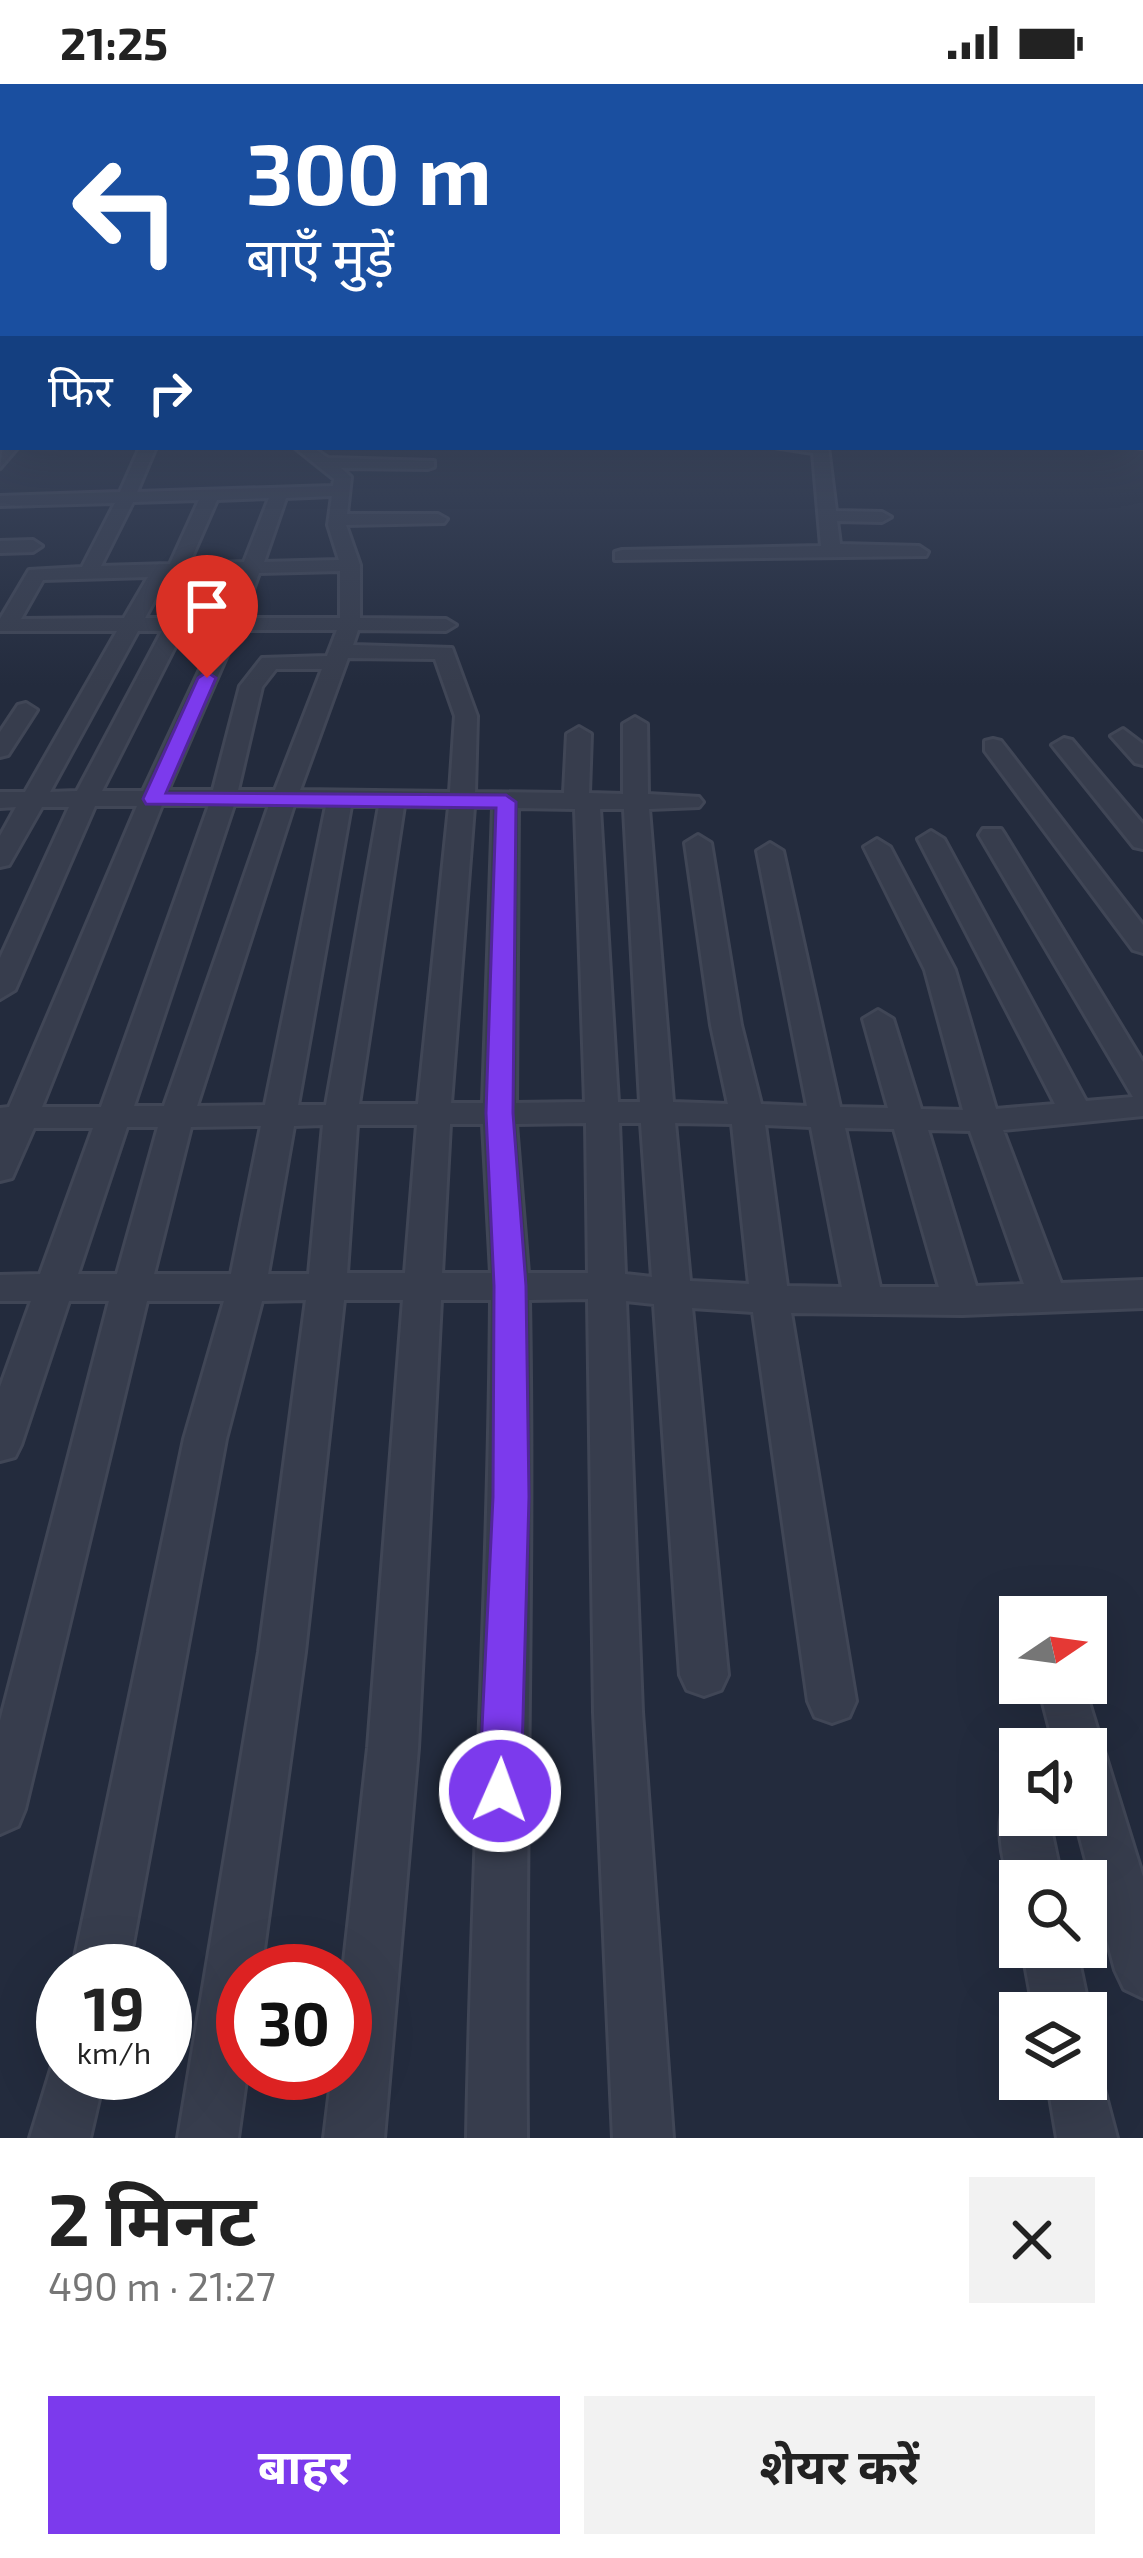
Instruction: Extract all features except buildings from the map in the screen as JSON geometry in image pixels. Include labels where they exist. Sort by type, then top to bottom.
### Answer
[{"type":"street","points":[[0,859],[130,624],[170,569],[211,494]]},
{"type":"street","points":[[0,501],[216,494]]},
{"type":"street","points":[[0,1170],[11,1118],[231,624],[279,494]]},
{"type":"street","points":[[303,494],[366,498]]},
{"type":"street","points":[[0,1809],[42,1661],[177,1117],[341,646],[350,565],[340,494]]},
{"type":"street","points":[[342,497],[353,494]]},
{"type":"street","points":[[826,494],[832,534]]},
{"type":"street","points":[[88,572],[108,540],[125,496]]},
{"type":"street","points":[[342,497],[438,519]]},
{"type":"street","points":[[622,556],[883,526]]},
{"type":"street","points":[[734,532],[832,534],[919,552]]},
{"type":"street","points":[[0,548],[34,546]]},
{"type":"street","points":[[3,625],[36,574],[350,565]]},
{"type":"street","points":[[0,990],[85,800],[176,624]]},
{"type":"street","points":[[3,625],[231,624],[341,646],[428,650],[447,655],[468,731],[421,1286],[393,1748],[355,2138]]},
{"type":"street","points":[[0,1445],[224,797],[251,686],[270,663],[446,625]]},
{"type":"street","points":[[0,750],[26,710]]},
{"type":"street","points":[[635,724],[657,1112],[704,1675]]},
{"type":"street","points":[[579,734],[602,1113],[618,1712],[643,2138]]},
{"type":"street","points":[[1123,736],[1143,758]]},
{"type":"street","points":[[1064,745],[1143,841]]},
{"type":"street","points":[[993,746],[1143,944]]},
{"type":"street","points":[[0,800],[224,797],[690,802]]},
{"type":"street","points":[[105,1944],[206,1439],[248,1287],[340,798]]},
{"type":"street","points":[[208,2138],[282,1652],[327,1286],[341,1114],[393,798]]},
{"type":"street","points":[[497,2138],[498,1833],[511,1497],[510,1286],[499,1113],[506,802]]},
{"type":"street","points":[[992,835],[1143,1088]]},
{"type":"street","points":[[931,838],[1076,1113]]},
{"type":"street","points":[[698,843],[726,1025],[747,1114],[770,1300],[832,1701]]},
{"type":"street","points":[[877,847],[940,970],[983,1120],[1048,1298]]},
{"type":"street","points":[[770,851],[864,1301]]},
{"type":"street","points":[[878,1018],[962,1301]]},
{"type":"street","points":[[11,1118],[657,1112],[983,1120],[1143,1106]]},
{"type":"street","points":[[0,1288],[608,1286],[770,1300],[864,1301],[1143,1294]]},
{"type":"street","points":[[1105,1836],[1143,1970]]},
{"type":"street","points":[[60,2138],[69,2100]]},
{"type":"street","points":[[1080,2100],[1087,2138]]},
{"type":"route","points":[[207,678],[153,799],[506,802],[499,1113],[510,1286],[511,1497],[500,1791]]}]
